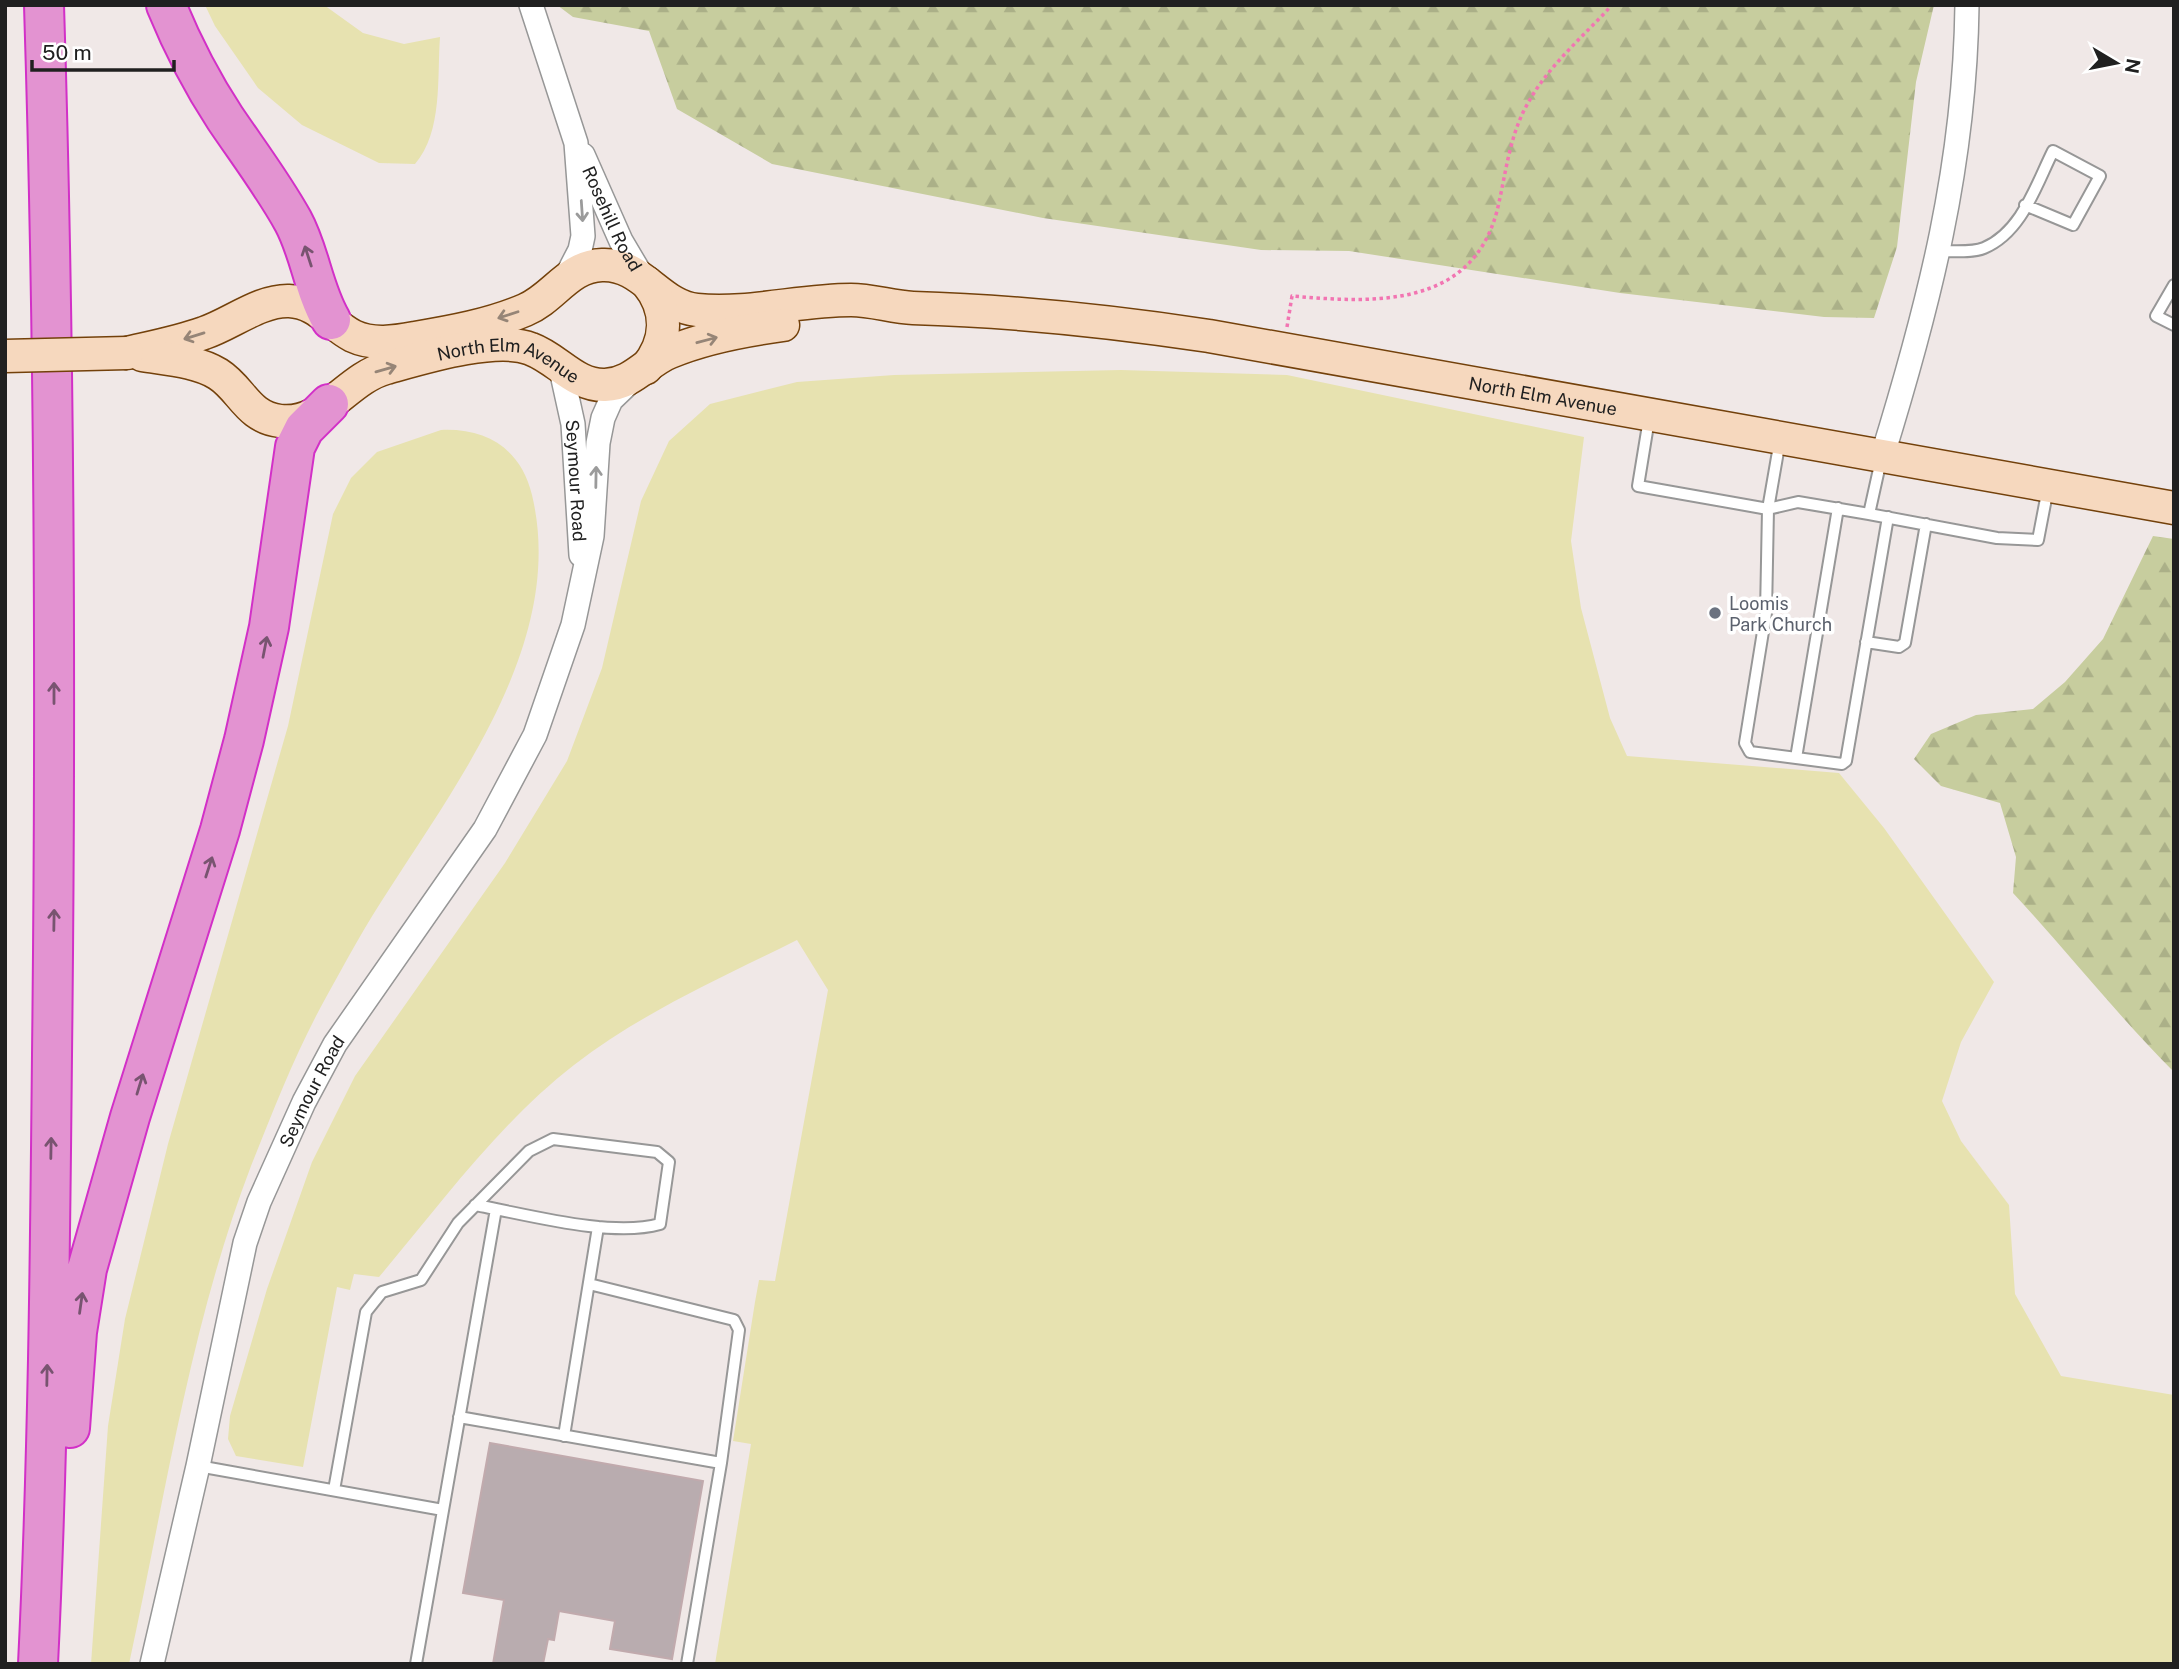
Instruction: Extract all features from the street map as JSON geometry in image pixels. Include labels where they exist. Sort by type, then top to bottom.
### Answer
[{"type":"highway","points":[[38,1664],[47,1381],[54,800],[54,308],[44,5]]},
{"type":"highway","points":[[166,5],[185,48],[225,118],[297,228],[309,254],[320,298],[331,320]]},
{"type":"highway","points":[[46,1664],[67,1464],[77,1332],[87,1269],[130,1117],[215,848],[242,750],[269,627],[295,447],[304,429],[329,404]]},
{"type":"main road","name":"North Elm Avenue","points":[[127,353],[204,333],[275,302],[295,302],[314,307],[352,335],[370,341],[413,339],[523,311],[584,268],[606,264],[628,270],[675,304],[689,309],[723,311],[849,300],[909,308],[1000,310],[1087,318],[1283,349],[2174,508]]},
{"type":"main road","name":"Seymour Road","points":[[560,365],[546,341],[544,318],[551,297],[565,279]]},
{"type":"main road","name":"Rosehill Road","points":[[646,282],[659,302],[664,325],[659,348],[646,368]]},
{"type":"main road","name":"North Elm Avenue","points":[[5,356],[127,353],[188,363],[214,372],[255,412],[280,421],[306,418],[370,374],[489,346],[523,346],[560,365],[583,381],[605,385],[627,380],[681,348],[738,332],[866,318],[909,308]]},
{"type":"main road","points":[[236,393],[228,367],[229,347],[241,323],[256,310]]},
{"type":"main road","points":[[329,404],[341,389],[347,362],[342,337],[331,320]]},
{"type":"street","name":"Rosehill Road","points":[[531,5],[576,143],[593,172],[621,241],[646,282]]},
{"type":"street","points":[[1882,457],[1940,251],[1961,127],[1967,5]]},
{"type":"street","name":"Rosehill Road","points":[[565,279],[580,250],[583,236],[576,143]]},
{"type":"street","name":"Seymour Road","points":[[560,365],[573,424],[578,534],[583,569]]},
{"type":"street","name":"Seymour Road","points":[[152,1664],[246,1243],[269,1178],[335,1044],[468,855],[524,759],[559,674],[573,625],[594,524],[598,443],[603,418],[611,400],[646,368]]},
{"type":"lane","points":[[1940,251],[1983,249],[2015,226],[2025,205],[2053,151],[2100,176],[2073,225],[2025,205]]},
{"type":"lane","points":[[2174,285],[2156,316],[2174,325]]},
{"type":"lane","points":[[1649,416],[1638,486],[1768,509],[1798,502],[1997,538],[2038,540],[2048,486]]},
{"type":"lane","points":[[1780,439],[1768,509],[1766,613],[1745,743],[1750,752],[1843,764],[1846,761],[1888,517]]},
{"type":"lane","points":[[1869,514],[1882,457]]},
{"type":"lane","points":[[1796,758],[1838,508]]},
{"type":"lane","points":[[1867,642],[1899,647],[1905,643],[1926,524]]},
{"type":"lane","points":[[334,1490],[366,1312],[382,1292],[421,1280],[458,1223],[475,1205],[529,1151],[553,1139],[657,1152],[669,1163],[660,1224],[646,1228],[598,1227],[475,1205]]},
{"type":"lane","points":[[416,1664],[496,1209]]},
{"type":"lane","points":[[564,1436],[598,1227]]},
{"type":"lane","points":[[589,1284],[734,1320],[739,1331],[721,1463],[687,1664]]},
{"type":"lane","points":[[459,1417],[721,1463]]},
{"type":"lane","points":[[198,1466],[443,1510]]},
{"type":"path","points":[[1283,349],[1292,296],[1368,300],[1408,296],[1443,282],[1472,259],[1492,228],[1510,149],[1528,103],[1557,65],[1612,5]]},
{"type":"shaded area","points":[[205,5],[324,5],[363,33],[404,44],[440,37],[434,120],[424,151],[415,164],[379,163],[302,125],[258,88],[215,26]]},
{"type":"shaded area","points":[[1121,370],[1287,375],[1584,437],[1571,541],[1581,608],[1610,718],[1627,756],[1839,773],[1884,828],[1994,982],[1961,1042],[1942,1101],[1961,1141],[2009,1205],[2015,1294],[2061,1376],[2174,1395],[2174,1664],[715,1664],[751,1444],[733,1441],[755,1302],[759,1280],[775,1281],[828,990],[797,940],[682,997],[626,1029],[546,1088],[471,1166],[379,1277],[354,1274],[350,1290],[337,1287],[303,1467],[236,1456],[228,1439],[230,1416],[267,1289],[312,1162],[355,1076],[505,863],[567,761],[602,668],[641,501],[669,441],[710,404],[797,382],[894,375]]},
{"type":"shaded area","points":[[441,430],[473,433],[500,445],[520,465],[527,479],[532,495],[539,548],[534,601],[521,652],[501,703],[476,752],[356,944],[313,1021],[285,1083],[251,1166],[211,1288],[181,1412],[129,1664],[91,1664],[108,1426],[125,1319],[168,1144],[288,726],[333,514],[351,478],[377,452]]},
{"type":"green space","points":[[557,5],[1934,5],[1916,82],[1897,247],[1874,318],[1824,317],[1620,293],[1349,251],[1261,250],[1043,218],[772,164],[677,109],[649,31],[573,17]]},
{"type":"green space","points":[[2153,536],[2174,539],[2174,1072],[2013,893],[2016,857],[2000,803],[1941,786],[1914,759],[1931,734],[1976,715],[2033,709],[2065,682],[2103,639]]},
{"type":"building","points":[[490,1443],[703,1481],[672,1659],[610,1649],[615,1621],[559,1611],[554,1640],[548,1639],[543,1664],[493,1664],[504,1600],[463,1593]]},
{"type":"place","name":"Loomis Park Church","points":[[1715,613]]}]
